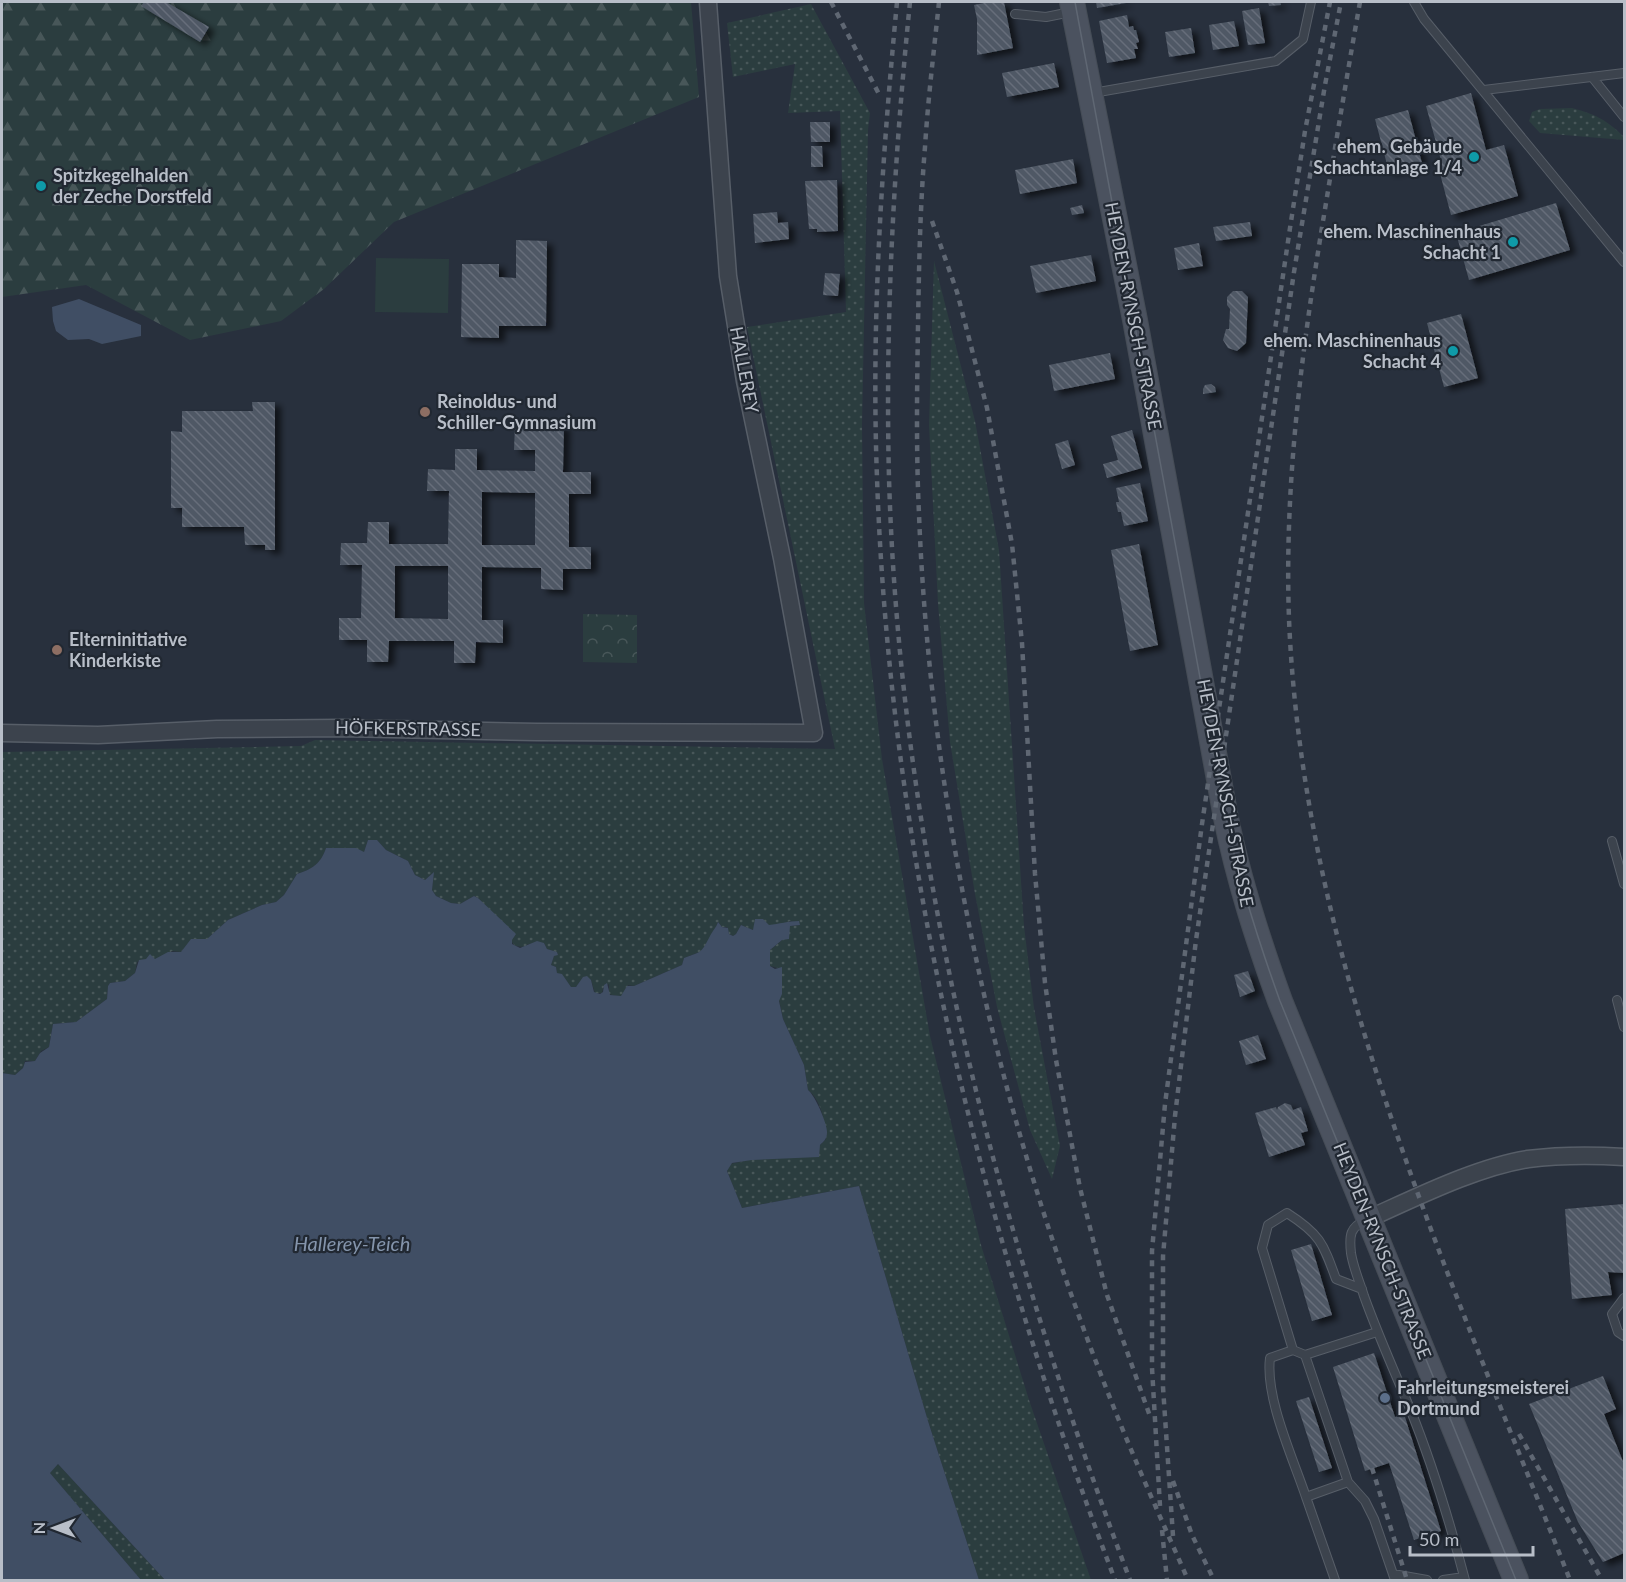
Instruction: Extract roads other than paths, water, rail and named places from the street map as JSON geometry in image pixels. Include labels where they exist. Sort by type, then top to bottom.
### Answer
[{"type":"main road","name":"HEYDEN-RYNSCH-STRASSE","points":[[1073,6],[1135,320],[1236,866],[1253,926],[1280,1001],[1516,1581]]},
{"type":"street","name":"HALLEREY","points":[[708,2],[728,276],[734,321],[782,558],[814,734]]},
{"type":"street","name":"HÖFKERSTRASSE","points":[[2,733],[98,735],[217,729],[342,728],[814,734]]},
{"type":"street","points":[[1370,1218],[1478,1172],[1527,1160],[1586,1155],[1624,1157]]},
{"type":"lane","points":[[1090,94],[1276,61],[1304,39],[1311,2]]},
{"type":"lane","points":[[1414,2],[1424,19],[1624,262]]},
{"type":"lane","points":[[1015,14],[1046,17],[1073,6]]},
{"type":"lane","points":[[1484,90],[1624,73]]},
{"type":"lane","points":[[1592,77],[1624,117]]},
{"type":"lane","points":[[1612,841],[1624,884]]},
{"type":"lane","points":[[1617,1000],[1624,1027]]},
{"type":"lane","points":[[1293,1350],[1262,1248],[1268,1225],[1287,1213],[1309,1227],[1323,1246],[1336,1280],[1362,1289]]},
{"type":"lane","points":[[1370,1218],[1356,1225],[1350,1238],[1351,1254],[1377,1332],[1411,1412],[1452,1530],[1465,1579],[1443,1581]]},
{"type":"lane","points":[[1624,1298],[1612,1314],[1618,1332],[1624,1336]]},
{"type":"lane","points":[[1335,1581],[1270,1391],[1270,1358],[1293,1350],[1305,1355],[1377,1332]]},
{"type":"lane","points":[[1305,1355],[1348,1482],[1365,1501],[1374,1519],[1394,1577],[1427,1581]]},
{"type":"lane","points":[[1306,1497],[1348,1482]]},
{"type":"water","points":[[79,299],[141,325],[141,336],[102,344],[89,339],[68,340],[56,331],[52,307]]},
{"type":"water","name":"Hallerey-Teich","points":[[368,840],[377,840],[386,850],[408,861],[415,875],[425,880],[434,872],[432,890],[436,896],[451,903],[460,904],[474,896],[478,898],[516,934],[512,944],[520,948],[537,941],[544,943],[547,949],[557,952],[558,955],[554,956],[551,965],[556,967],[557,973],[562,974],[571,987],[576,987],[583,977],[587,976],[591,980],[594,992],[600,994],[607,983],[610,995],[621,996],[627,986],[634,986],[682,965],[684,958],[703,949],[718,922],[722,927],[728,928],[729,934],[733,936],[741,925],[753,930],[755,919],[763,919],[769,925],[799,921],[800,925],[790,926],[789,939],[782,940],[770,950],[770,966],[775,969],[782,967],[782,994],[779,1001],[783,1019],[804,1065],[808,1090],[823,1117],[827,1129],[826,1137],[820,1145],[819,1157],[732,1163],[727,1171],[742,1208],[859,1186],[928,1421],[979,1580],[165,1580],[58,1464],[50,1473],[141,1580],[2,1580],[2,1073],[15,1075],[23,1068],[25,1062],[35,1061],[40,1053],[49,1047],[53,1024],[76,1022],[107,999],[110,983],[125,981],[135,973],[139,960],[146,959],[150,954],[155,959],[168,952],[181,952],[191,939],[207,939],[228,920],[262,905],[276,902],[284,895],[297,874],[312,868],[319,862],[326,848],[356,848],[364,852]]},
{"type":"tram line","points":[[1075,2],[1226,818],[1243,888],[1280,1001],[1516,1580]]},
{"type":"railway","points":[[831,2],[880,96]]},
{"type":"railway","points":[[897,2],[879,240],[875,359],[877,478],[885,619],[901,760],[923,900],[951,1039],[984,1176],[1023,1312],[1067,1447],[1115,1580]]},
{"type":"railway","points":[[910,2],[899,121],[892,240],[888,418],[897,619],[913,760],[935,900],[964,1039],[998,1177],[1038,1313],[1082,1447],[1130,1580]]},
{"type":"railway","points":[[939,2],[922,192],[917,443],[928,650],[945,785],[982,987],[1036,1188],[1097,1365],[1188,1580]]},
{"type":"railway","points":[[1160,1506],[1152,1368],[1152,1251],[1165,1104],[1202,824],[1290,228],[1305,131],[1330,2]]},
{"type":"railway","points":[[1173,1536],[1163,1387],[1163,1256],[1175,1116],[1196,940],[1294,272],[1341,2]]},
{"type":"railway","points":[[1360,2],[1310,307],[1292,462],[1289,514],[1289,619],[1300,745],[1322,868],[1352,990],[1389,1110],[1476,1346],[1570,1580]]},
{"type":"railway","points":[[932,221],[957,292],[987,408],[1012,544],[1022,643],[1035,874],[1045,983],[1056,1060],[1080,1188],[1107,1295],[1151,1419]]},
{"type":"railway","points":[[1519,1434],[1602,1580]]},
{"type":"railway","points":[[1372,1468],[1407,1580]]},
{"type":"railway","points":[[1173,1481],[1192,1535],[1214,1580]]},
{"type":"railway","points":[[1162,1530],[1167,1580]]},
{"type":"place","name":"ehem. Gebäude Schachtanlage 1/4","points":[[1474,157]]},
{"type":"place","name":"Spitzkegelhalden der Zeche Dorstfeld","points":[[41,186]]},
{"type":"place","name":"ehem. Maschinenhaus Schacht 1","points":[[1513,242]]},
{"type":"place","name":"ehem. Maschinenhaus Schacht 4","points":[[1453,351]]},
{"type":"place","name":"Reinoldus- und Schiller-Gymnasium","points":[[425,412]]},
{"type":"place","name":"Elterninitiative Kinderkiste","points":[[57,650]]},
{"type":"place","name":"Fahrleitungsmeisterei Dortmund","points":[[1385,1398]]}]
